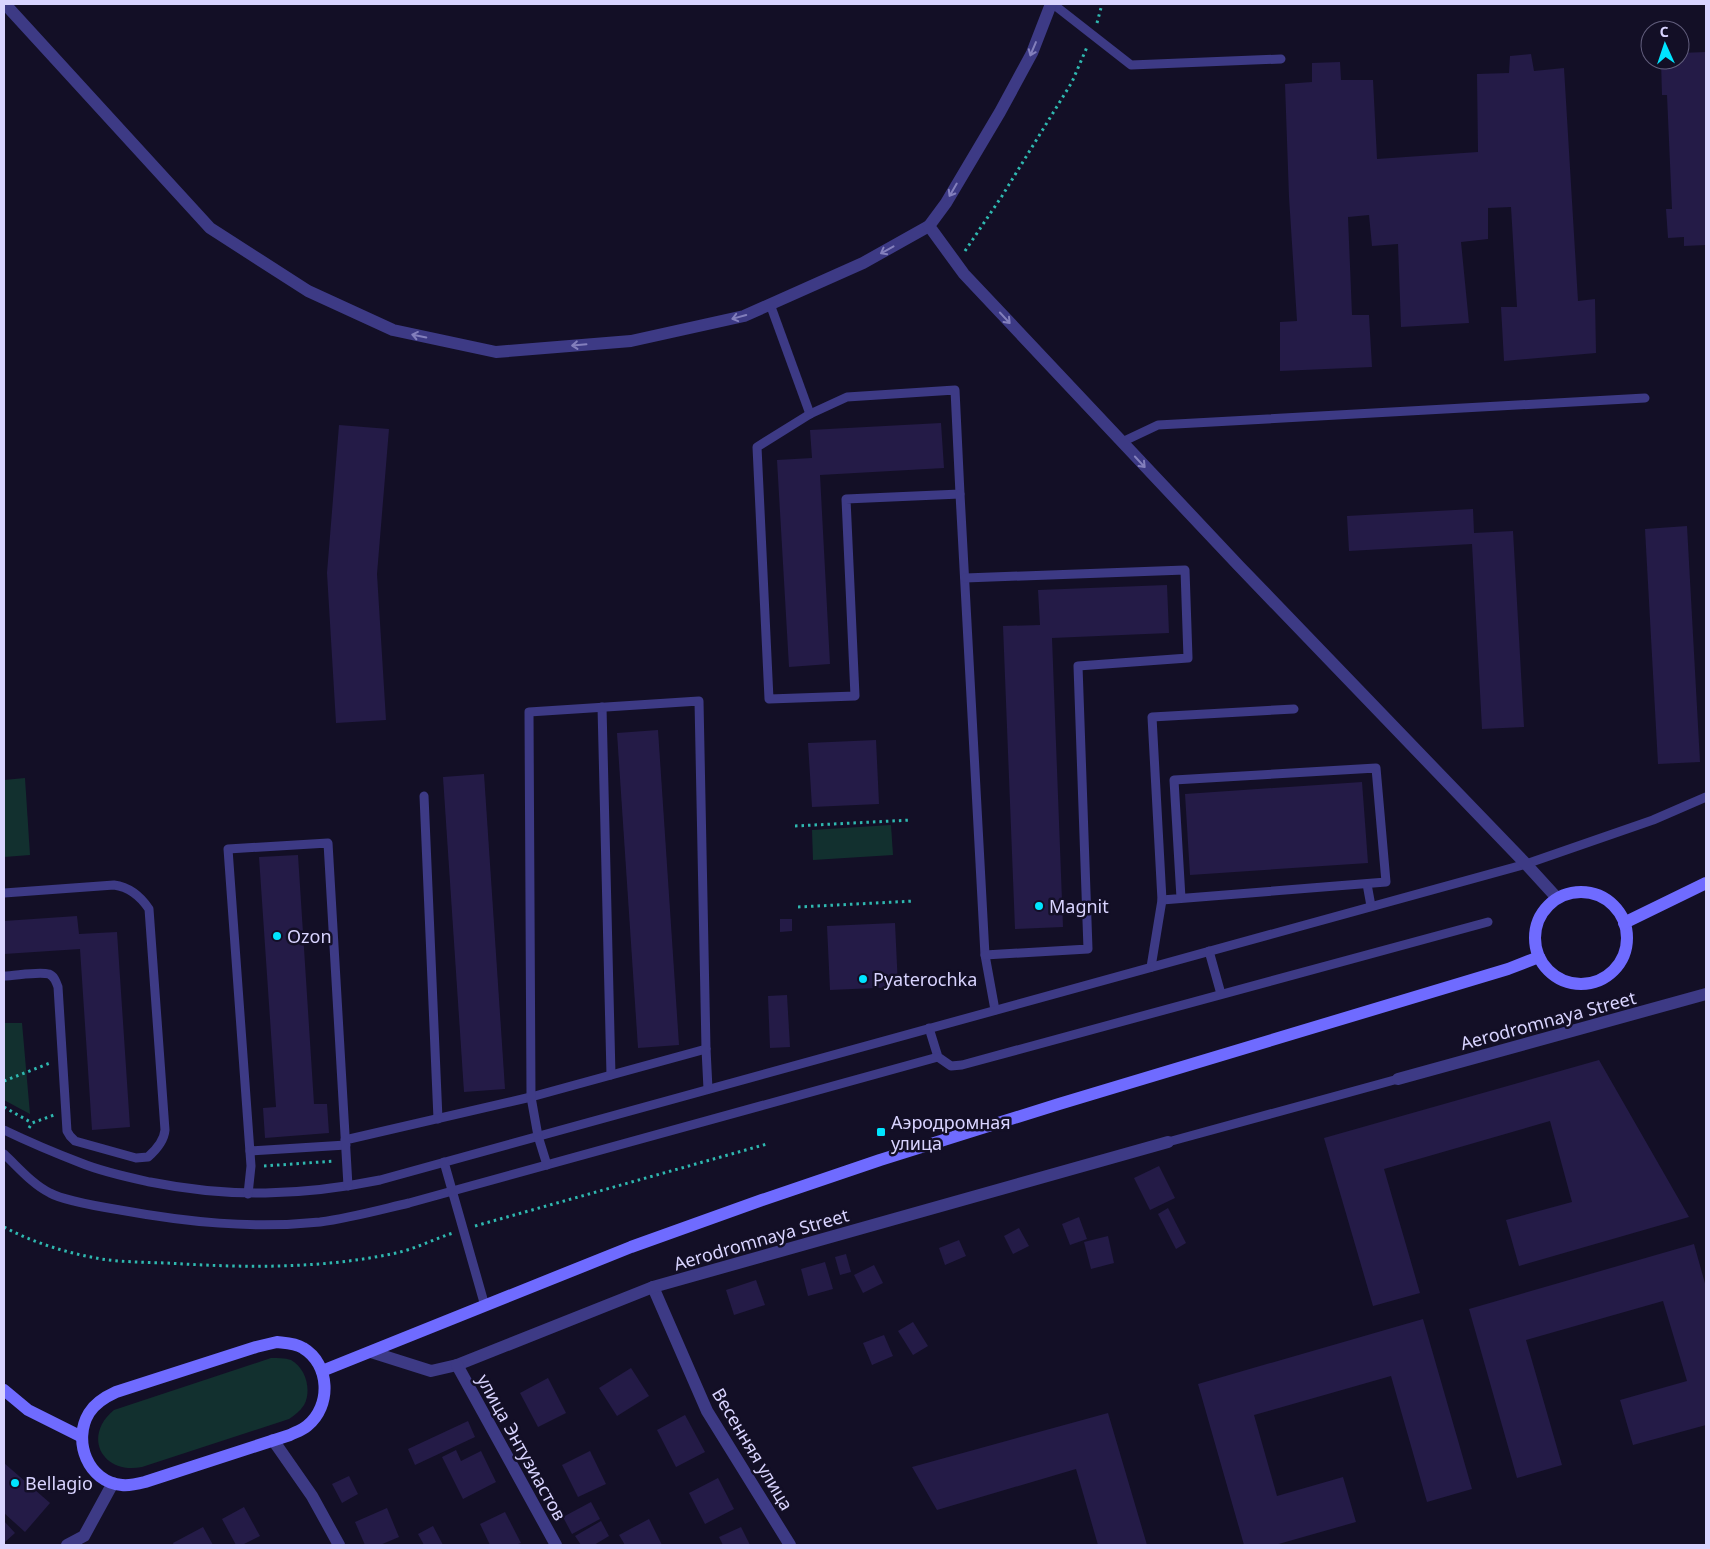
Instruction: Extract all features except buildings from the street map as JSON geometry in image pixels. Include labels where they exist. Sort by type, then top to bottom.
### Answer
[{"type":"street","points":[[5,4],[210,228],[308,291],[393,330],[496,352],[631,341],[744,316],[863,263],[929,226],[946,203],[1000,112],[1032,53],[1052,4]]},
{"type":"street","points":[[929,226],[964,274],[1239,566],[1557,898]]},
{"type":"street","points":[[1624,923],[1706,883]]},
{"type":"street","points":[[1574,892],[1592,893],[1608,900],[1620,914],[1624,923],[1627,931],[1626,949],[1618,965],[1605,977],[1588,983],[1570,983],[1553,975],[1541,962],[1535,945],[1536,927],[1543,910],[1557,898],[1574,892]]},
{"type":"street","points":[[322,1372],[631,1247],[762,1200],[880,1160],[1050,1107],[1508,969],[1539,956]]},
{"type":"street","name":"Aerodromnaya Street","points":[[1398,1079],[1706,994]]},
{"type":"street","name":"Aerodromnaya Street","points":[[371,1352],[432,1371],[458,1365],[653,1287],[1168,1142]]},
{"type":"street","name":"Весенняя улица","points":[[653,1287],[707,1410],[790,1545]]},
{"type":"street","points":[[277,1342],[302,1347],[314,1358],[322,1372],[325,1389],[322,1404],[317,1414],[307,1426],[290,1435],[145,1482],[122,1485],[106,1481],[99,1476],[88,1463],[84,1454],[82,1437],[88,1414],[98,1402],[125,1389],[261,1345],[277,1342]]},
{"type":"street","name":"улица Энтузиастов","points":[[458,1365],[556,1545]]},
{"type":"street","points":[[4,1390],[28,1410],[82,1437]]},
{"type":"street","points":[[273,1440],[312,1496],[339,1545]]},
{"type":"street","points":[[67,1545],[84,1536],[113,1483]]},
{"type":"lane","points":[[1052,4],[1131,65],[1281,59]]},
{"type":"lane","points":[[770,304],[810,414]]},
{"type":"lane","points":[[960,494],[846,499],[855,696],[769,699],[757,447],[810,414],[846,397],[955,390],[985,955],[995,1010]]},
{"type":"lane","points":[[1122,442],[1158,425],[1645,398]]},
{"type":"lane","points":[[965,578],[1185,570],[1188,658],[1078,666],[1088,949],[985,955]]},
{"type":"lane","points":[[547,1165],[538,1136],[531,1097],[529,712],[699,701],[708,1089]]},
{"type":"lane","points":[[602,707],[611,1076]]},
{"type":"lane","points":[[1151,967],[1162,900],[1152,717],[1294,710]]},
{"type":"lane","points":[[1162,900],[1386,882],[1376,768],[1174,780],[1181,898]]},
{"type":"lane","points":[[424,796],[438,1119]]},
{"type":"lane","points":[[4,1130],[81,1164],[134,1178],[200,1190],[248,1194],[282,1194],[380,1180],[1526,864],[1653,820],[1706,797]]},
{"type":"lane","points":[[248,1194],[251,1166],[228,849],[328,843],[348,1186]]},
{"type":"lane","points":[[1366,884],[1372,906]]},
{"type":"lane","points":[[4,893],[114,885],[124,886],[145,903],[149,909],[165,1137],[148,1157],[142,1158],[82,1143],[75,1141],[70,1136],[66,1110],[56,980],[50,974],[4,976]]},
{"type":"lane","points":[[929,1028],[938,1058],[951,1066],[962,1065],[1488,922]]},
{"type":"lane","points":[[1209,951],[1221,994]]},
{"type":"lane","points":[[250,1151],[345,1143],[531,1097],[706,1050]]},
{"type":"lane","points":[[4,1154],[44,1190],[57,1196],[158,1217],[206,1223],[243,1225],[321,1222],[373,1212],[938,1058]]},
{"type":"lane","points":[[1168,1142],[1398,1079]]},
{"type":"lane","points":[[444,1162],[485,1306]]},
{"type":"path","points":[[956,264],[1002,196],[1072,82],[1092,35],[1102,4]]},
{"type":"path","points":[[795,826],[911,820]]},
{"type":"path","points":[[798,907],[914,901]]},
{"type":"path","points":[[4,1081],[63,1059]]},
{"type":"path","points":[[4,1107],[32,1123]]},
{"type":"path","points":[[23,1139],[32,1123],[66,1110]]},
{"type":"path","points":[[4,1227],[17,1234],[58,1249],[102,1259],[240,1267],[288,1266],[349,1261],[398,1253],[463,1229],[767,1144]]},
{"type":"path","points":[[251,1166],[347,1160]]},
{"type":"green space","points":[[25,778],[30,855],[4,857],[4,780]]},
{"type":"green space","points":[[891,825],[893,855],[813,860],[812,830]]},
{"type":"green space","points":[[4,1023],[22,1023],[30,1114],[4,1100]]},
{"type":"green space","points":[[271,1358],[291,1360],[300,1368],[306,1380],[307,1393],[304,1405],[289,1419],[142,1467],[128,1468],[116,1465],[107,1459],[101,1451],[98,1442],[99,1431],[104,1420],[114,1410]]},
{"type":"place","name":"Magnit","points":[[1039,906]]},
{"type":"place","name":"Ozon","points":[[277,936]]},
{"type":"place","name":"Pyaterochka","points":[[863,979]]},
{"type":"place","name":"Аэродромная улица","points":[[881,1132]]},
{"type":"place","name":"Bellagio","points":[[15,1483]]}]
